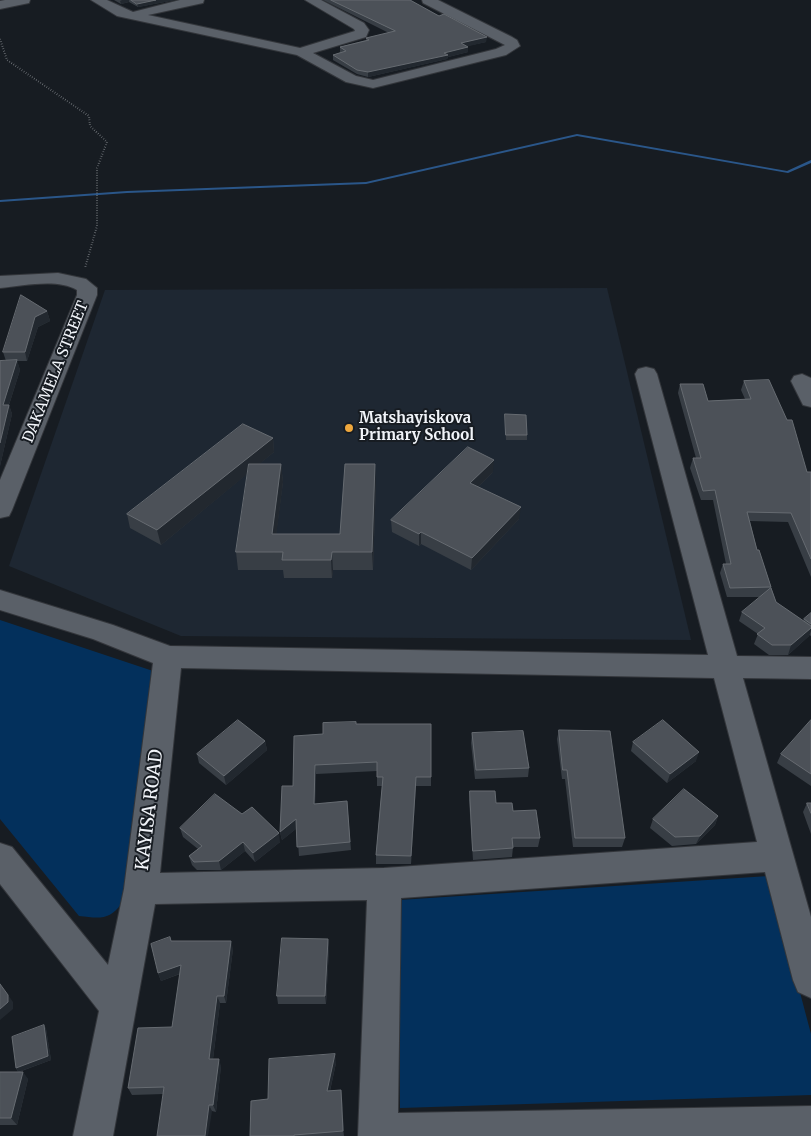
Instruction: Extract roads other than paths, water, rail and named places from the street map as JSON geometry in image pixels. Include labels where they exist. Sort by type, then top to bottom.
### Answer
[{"type":"street","points":[[0,5],[24,0]]},
{"type":"street","points":[[97,0],[117,11],[247,42],[301,52],[351,80],[373,84],[501,52],[512,46],[512,43],[507,40],[428,0]]},
{"type":"street","points":[[131,14],[198,0]]},
{"type":"street","points":[[301,52],[350,38],[361,34],[362,30],[359,26],[311,0]]},
{"type":"street","name":"DAKAMELA STREET","points":[[0,282],[61,280],[73,281],[87,288],[87,295],[0,510]]},
{"type":"street","points":[[646,374],[811,980]]},
{"type":"street","points":[[0,600],[103,632],[168,657],[811,668]]},
{"type":"street","name":"KAYISA ROAD","points":[[93,1136],[141,889],[168,657]]},
{"type":"street","points":[[141,889],[384,884],[776,856]]},
{"type":"street","points":[[0,858],[119,1007]]},
{"type":"street","points":[[384,884],[378,1134],[811,1126]]},
{"type":"waterway","points":[[0,201],[127,192],[366,183],[577,135],[788,172],[811,161]]},
{"type":"place","name":"Matshayiskova Primary School","points":[[349,428]]}]
